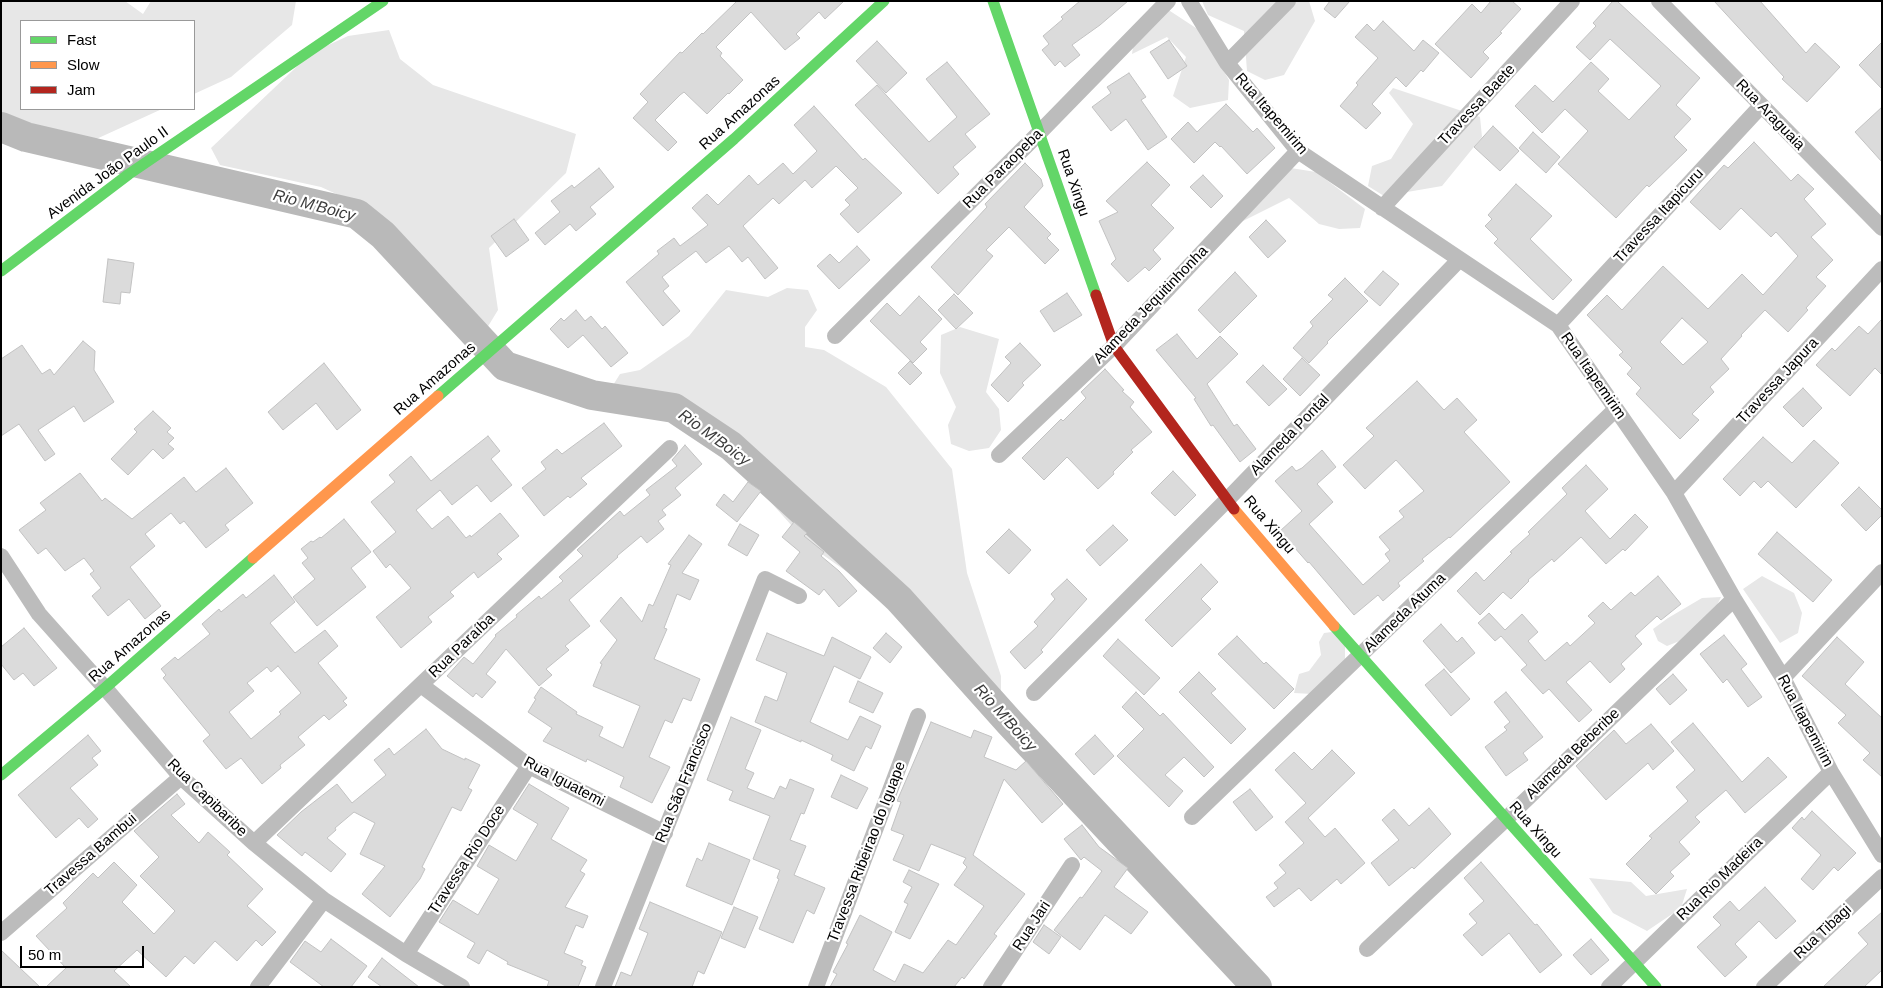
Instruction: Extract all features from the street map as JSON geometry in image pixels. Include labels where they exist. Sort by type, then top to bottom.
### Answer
[{"type":"street","name":"Avenida João Paulo II","points":[[1,271],[129,174],[383,1]]},
{"type":"street","name":"Rua Amazonas","points":[[1,775],[105,688],[734,139],[884,1]]},
{"type":"street","name":"Rua Xingu","points":[[993,1],[1114,346],[1227,500],[1360,656],[1656,987]]},
{"type":"street","name":"Rua Paraopeba","points":[[835,336],[1039,133],[1168,1]]},
{"type":"street","name":"Rua Itapemirim","points":[[1189,1],[1227,63],[1298,151],[1558,325],[1674,493],[1734,599],[1783,678],[1831,772],[1882,854]]},
{"type":"street","points":[[1227,63],[1288,1]]},
{"type":"street","name":"Travessa Baete","points":[[1382,208],[1572,1]]},
{"type":"street","name":"Rua Araguaia","points":[[1659,1],[1882,228]]},
{"type":"street","name":"Travessa Itapicuru","points":[[1558,325],[1761,106]]},
{"type":"street","name":"Alameda Jequitinhonha","points":[[999,455],[1114,346],[1298,151]]},
{"type":"street","name":"Alameda Pontal","points":[[1034,693],[1227,500],[1459,260]]},
{"type":"street","name":"Travessa Japura","points":[[1674,493],[1882,269]]},
{"type":"street","name":"Alameda Atuma","points":[[1192,817],[1616,409]]},
{"type":"street","name":"Rua Paraíba","points":[[254,843],[670,448]]},
{"type":"street","name":"Rua Capibaribe","points":[[1,556],[39,614],[181,777],[254,843],[324,900],[406,954],[462,987]]},
{"type":"street","points":[[1783,678],[1882,572]]},
{"type":"street","name":"Rua São Francisco","points":[[603,987],[765,580],[799,596]]},
{"type":"street","name":"Alameda Beberibe","points":[[1367,949],[1505,820],[1734,599]]},
{"type":"street","name":"Rua Iguatemi","points":[[421,685],[528,766],[665,833]]},
{"type":"street","name":"Travessa Ribeirao do Iguape","points":[[816,987],[918,716]]},
{"type":"street","name":"Travessa Rio Doce","points":[[406,954],[528,766]]},
{"type":"street","name":"Rua Rio Madeira","points":[[1609,987],[1831,772]]},
{"type":"street","name":"Travessa Bambui","points":[[1,933],[181,777]]},
{"type":"street","name":"Rua Jari","points":[[991,987],[1072,865]]},
{"type":"street","name":"Rua Tibagi","points":[[1764,987],[1882,877]]},
{"type":"street","points":[[258,987],[324,900]]},
{"type":"shaded area","points":[[1,1],[125,1],[143,14],[151,1],[296,1],[292,25],[231,77],[195,94],[195,20],[20,20],[20,110],[160,110],[70,151],[1,121]]},
{"type":"shaded area","points":[[1202,1],[1309,1],[1315,21],[1284,75],[1265,80],[1247,71],[1244,31],[1208,15]]},
{"type":"shaded area","points":[[1167,9],[1199,30],[1229,80],[1228,100],[1190,108],[1173,96],[1186,57],[1167,37],[1132,54],[1135,33]]},
{"type":"shaded area","points":[[389,30],[400,59],[433,85],[576,134],[566,173],[489,248],[498,310],[487,328],[455,306],[421,256],[376,212],[321,187],[220,165],[211,148],[311,53],[348,36]]},
{"type":"shaded area","points":[[1393,88],[1480,117],[1482,137],[1442,186],[1384,196],[1368,186],[1372,166],[1391,159],[1413,124],[1389,93]]},
{"type":"shaded area","points":[[1278,166],[1316,172],[1365,209],[1360,228],[1339,229],[1319,224],[1289,198],[1233,226]]},
{"type":"shaded area","points":[[787,288],[808,290],[817,310],[805,327],[805,347],[824,350],[886,387],[952,469],[967,573],[1001,676],[1001,697],[983,707],[860,581],[809,545],[715,440],[680,421],[640,416],[610,390],[620,374],[640,370],[689,336],[726,290],[768,297]]},
{"type":"shaded area","points":[[960,327],[999,339],[986,392],[999,409],[1001,430],[989,448],[969,451],[951,444],[948,425],[956,407],[940,373],[941,335]]},
{"type":"shaded area","points":[[1762,576],[1794,593],[1802,613],[1798,633],[1780,643],[1743,589]]},
{"type":"shaded area","points":[[1721,597],[1714,611],[1682,640],[1667,646],[1658,641],[1653,629],[1668,618],[1702,598]]},
{"type":"shaded area","points":[[1332,632],[1345,643],[1345,659],[1312,694],[1294,693],[1299,674],[1309,671],[1321,655],[1319,642],[1324,633]]},
{"type":"shaded area","points":[[1589,878],[1631,882],[1646,896],[1687,889],[1681,908],[1647,931],[1613,913]]},
{"type":"building","points":[[737,1],[844,1],[825,19],[819,12],[796,34],[800,38],[785,50],[751,12],[716,47],[722,53],[720,56],[743,80],[707,114],[684,92],[680,95],[655,120],[677,142],[668,151],[633,118],[648,102],[640,94],[680,52],[682,53]]},
{"type":"building","points":[[1080,1],[1128,1],[1100,25],[1072,45],[1080,55],[1065,67],[1060,61],[1055,66],[1042,50],[1049,44],[1043,36]]},
{"type":"building","points":[[1330,1],[1350,1],[1335,18],[1324,9]]},
{"type":"building","points":[[1491,1],[1512,1],[1521,9],[1500,32],[1502,33],[1483,52],[1489,58],[1471,78],[1435,44],[1472,4],[1481,13]]},
{"type":"building","points":[[1613,1],[1617,1],[1700,78],[1676,105],[1691,119],[1674,137],[1687,150],[1649,187],[1647,185],[1616,218],[1558,164],[1588,131],[1565,109],[1542,133],[1515,106],[1535,85],[1553,102],[1591,62],[1609,79],[1598,91],[1629,120],[1661,86],[1610,39],[1590,60],[1576,47],[1596,26],[1593,23]]},
{"type":"building","points":[[1714,1],[1760,1],[1806,53],[1815,43],[1840,67],[1807,102],[1782,79],[1784,77]]},
{"type":"building","points":[[1383,21],[1414,51],[1423,40],[1439,53],[1423,72],[1421,70],[1406,87],[1396,77],[1372,104],[1381,113],[1366,129],[1340,106],[1358,85],[1356,83],[1378,58],[1355,37],[1367,24],[1374,31]]},
{"type":"building","points":[[1169,40],[1187,66],[1168,79],[1150,52]]},
{"type":"building","points":[[877,41],[907,73],[886,93],[856,61]]},
{"type":"building","points":[[1882,42],[1882,89],[1859,65]]},
{"type":"building","points":[[947,62],[990,114],[965,134],[976,147],[953,167],[959,174],[938,194],[855,105],[877,85],[929,142],[957,117],[926,79]]},
{"type":"building","points":[[1129,73],[1146,97],[1141,100],[1167,137],[1148,150],[1126,119],[1111,131],[1092,107],[1111,93],[1107,87]]},
{"type":"building","points":[[1226,104],[1253,132],[1257,128],[1275,148],[1247,174],[1215,142],[1194,163],[1171,139],[1188,122],[1197,132]]},
{"type":"building","points":[[814,106],[863,160],[865,158],[902,193],[858,233],[840,214],[850,205],[845,200],[858,188],[836,166],[812,188],[805,180],[779,204],[773,198],[743,226],[778,268],[765,279],[748,257],[742,262],[729,246],[706,263],[696,251],[662,277],[669,286],[663,291],[680,311],[663,326],[626,282],[659,254],[657,251],[674,238],[680,246],[708,225],[692,208],[707,194],[718,205],[749,175],[758,185],[783,163],[793,174],[817,151],[794,125]]},
{"type":"building","points":[[1882,107],[1882,162],[1855,132]]},
{"type":"building","points":[[1493,126],[1519,151],[1500,171],[1474,147]]},
{"type":"building","points":[[1533,132],[1560,157],[1546,173],[1519,148]]},
{"type":"building","points":[[1754,142],[1791,181],[1798,174],[1814,189],[1804,199],[1826,224],[1811,237],[1833,260],[1816,277],[1826,286],[1788,332],[1765,310],[1741,335],[1721,359],[1729,369],[1710,387],[1714,392],[1692,414],[1699,420],[1680,439],[1636,394],[1641,388],[1627,374],[1632,368],[1619,355],[1623,352],[1587,315],[1607,295],[1622,310],[1663,266],[1708,309],[1742,274],[1763,295],[1798,256],[1776,232],[1771,237],[1741,208],[1720,230],[1690,202],[1724,165],[1728,168]],"holes":[[[1682,318],[1708,342],[1683,365],[1660,342]]]},
{"type":"building","points":[[1147,162],[1170,185],[1151,205],[1174,228],[1153,250],[1161,259],[1149,271],[1145,267],[1128,282],[1111,264],[1116,259],[1099,221],[1118,212],[1106,201]]},
{"type":"building","points":[[1025,163],[1041,179],[1043,186],[1024,207],[1051,234],[1047,238],[1059,250],[1045,264],[1009,227],[986,250],[993,256],[958,295],[931,267],[987,207],[985,204]]},
{"type":"building","points":[[599,168],[614,187],[590,207],[596,214],[576,231],[570,224],[545,245],[535,233],[560,212],[551,201],[572,185],[574,188]]},
{"type":"building","points":[[1203,175],[1223,196],[1211,208],[1190,187]]},
{"type":"building","points":[[1516,184],[1552,216],[1530,239],[1572,280],[1553,300],[1494,243],[1498,239],[1485,226],[1492,219],[1488,215]]},
{"type":"building","points":[[514,219],[529,240],[506,257],[491,236]]},
{"type":"building","points":[[1266,220],[1286,241],[1268,258],[1249,237]]},
{"type":"building","points":[[857,246],[870,260],[839,289],[817,266],[830,254],[839,263]]},
{"type":"building","points":[[108,259],[134,263],[130,293],[121,292],[120,304],[103,302]]},
{"type":"building","points":[[1383,271],[1399,284],[1380,306],[1364,292]]},
{"type":"building","points":[[1235,272],[1257,296],[1220,333],[1198,310]]},
{"type":"building","points":[[1345,278],[1368,301],[1309,363],[1293,348],[1313,326],[1310,322],[1333,299],[1328,295]]},
{"type":"building","points":[[1067,293],[1082,315],[1054,332],[1040,311]]},
{"type":"building","points":[[954,294],[973,313],[956,329],[938,310]]},
{"type":"building","points":[[919,296],[942,319],[920,342],[927,349],[913,363],[870,321],[887,303],[900,316]]},
{"type":"building","points":[[576,310],[585,321],[591,316],[602,329],[605,326],[628,353],[611,367],[583,335],[568,348],[550,329],[561,318],[564,321]]},
{"type":"building","points":[[1882,319],[1882,375],[1875,368],[1850,396],[1816,365],[1832,348],[1835,351],[1859,326],[1868,334]]},
{"type":"building","points":[[1177,334],[1197,359],[1220,336],[1238,354],[1207,384],[1234,426],[1237,424],[1256,449],[1240,462],[1213,425],[1211,426],[1194,399],[1196,398],[1156,350]]},
{"type":"building","points":[[83,341],[95,351],[94,370],[114,402],[84,422],[74,406],[38,430],[55,454],[45,461],[19,424],[1,436],[1,359],[22,345],[42,374],[50,369],[54,375]]},
{"type":"building","points":[[1020,343],[1041,365],[1022,383],[1024,385],[1008,402],[991,385],[1011,363],[1005,357]]},
{"type":"building","points":[[1302,358],[1320,375],[1300,396],[1283,379]]},
{"type":"building","points":[[910,361],[922,373],[910,385],[898,373]]},
{"type":"building","points":[[324,363],[361,410],[337,430],[316,403],[283,430],[268,412]]},
{"type":"building","points":[[1263,365],[1287,389],[1269,406],[1246,382]]},
{"type":"building","points":[[1105,369],[1124,390],[1122,391],[1134,402],[1130,407],[1152,432],[1131,450],[1133,452],[1098,489],[1067,457],[1044,480],[1022,458],[1061,419],[1063,421],[1086,398],[1081,392]]},
{"type":"building","points":[[1417,381],[1444,410],[1457,398],[1477,420],[1464,432],[1510,482],[1450,538],[1422,559],[1424,561],[1398,583],[1400,586],[1383,601],[1378,595],[1354,615],[1280,531],[1302,511],[1275,481],[1292,466],[1296,471],[1302,468],[1322,450],[1336,467],[1317,484],[1333,502],[1309,524],[1363,585],[1390,561],[1385,554],[1390,550],[1379,537],[1404,517],[1399,511],[1424,491],[1396,460],[1365,489],[1343,465],[1374,436],[1366,428]]},
{"type":"building","points":[[1803,388],[1822,408],[1803,427],[1783,407]]},
{"type":"building","points":[[153,411],[171,428],[167,432],[174,438],[168,444],[174,449],[163,459],[153,449],[128,475],[111,459],[137,432],[134,429]]},
{"type":"building","points":[[604,423],[622,446],[581,478],[587,484],[570,498],[568,496],[544,516],[522,488],[546,469],[541,462],[557,449],[562,454]]},
{"type":"building","points":[[488,436],[500,451],[491,459],[512,485],[491,502],[477,485],[452,505],[440,490],[416,510],[432,529],[448,516],[466,538],[470,535],[471,537],[500,513],[519,536],[497,554],[502,559],[478,578],[474,572],[450,592],[454,596],[428,617],[432,622],[401,648],[376,617],[411,588],[390,564],[386,568],[373,551],[396,532],[371,502],[395,482],[389,475],[411,456],[431,481]]},
{"type":"building","points":[[1763,437],[1792,463],[1814,440],[1839,463],[1796,508],[1768,481],[1761,488],[1754,481],[1740,496],[1723,479]]},
{"type":"building","points":[[685,445],[702,464],[675,488],[681,495],[662,510],[666,515],[658,521],[664,529],[647,543],[641,536],[569,600],[590,626],[565,646],[569,650],[546,669],[552,675],[539,686],[506,649],[486,674],[496,682],[482,698],[476,693],[473,697],[447,676],[464,657],[473,664],[495,635],[517,617],[516,615],[539,596],[541,599],[563,581],[559,577],[583,556],[577,550],[620,511],[624,516],[650,495],[646,490],[677,466],[672,460]]},
{"type":"building","points":[[1586,465],[1608,489],[1585,511],[1610,539],[1635,514],[1648,527],[1625,551],[1623,549],[1606,564],[1581,537],[1554,562],[1552,559],[1528,580],[1511,599],[1503,592],[1480,615],[1457,591],[1476,572],[1484,581],[1512,553],[1510,552],[1530,534],[1528,532],[1567,494],[1562,488]]},
{"type":"building","points":[[226,468],[253,503],[225,525],[229,530],[206,548],[184,521],[180,524],[171,513],[145,534],[155,546],[130,567],[161,606],[145,619],[129,599],[108,616],[92,596],[101,588],[90,574],[94,571],[84,558],[65,571],[46,548],[38,554],[19,530],[46,510],[40,503],[80,473],[102,501],[105,498],[132,519],[184,477],[196,492]]},
{"type":"building","points":[[1173,471],[1196,495],[1175,516],[1151,493]]},
{"type":"building","points":[[748,482],[761,491],[737,522],[716,505],[724,494],[733,502]]},
{"type":"building","points":[[1859,487],[1882,510],[1882,515],[1866,531],[1841,505]]},
{"type":"building","points":[[344,519],[371,552],[351,568],[366,587],[317,626],[293,597],[315,579],[302,563],[308,558],[301,549],[311,541],[313,542],[321,538]]},
{"type":"building","points":[[794,522],[807,533],[804,536],[824,552],[821,556],[839,571],[857,591],[839,607],[824,589],[819,595],[786,571],[800,552],[782,537]]},
{"type":"building","points":[[740,524],[759,535],[747,556],[728,545]]},
{"type":"building","points":[[1113,525],[1128,540],[1100,566],[1086,550]]},
{"type":"building","points":[[1009,529],[1031,550],[1009,574],[986,552]]},
{"type":"building","points":[[1777,532],[1832,580],[1813,602],[1758,554]]},
{"type":"building","points":[[689,535],[702,544],[682,573],[699,580],[690,600],[677,594],[664,628],[667,629],[654,659],[700,679],[691,701],[683,698],[672,723],[665,720],[649,757],[670,767],[652,803],[620,787],[624,777],[587,759],[586,762],[543,741],[552,728],[528,712],[541,687],[577,712],[576,714],[603,727],[599,736],[623,748],[640,706],[593,686],[602,664],[600,663],[617,640],[600,621],[621,597],[642,622],[649,604],[653,606],[671,565],[668,564]]},
{"type":"building","points":[[1201,564],[1218,582],[1201,599],[1211,609],[1172,647],[1145,620]]},
{"type":"building","points":[[274,575],[295,602],[270,623],[295,653],[325,630],[338,646],[318,663],[347,698],[343,701],[347,705],[329,720],[324,715],[298,737],[305,745],[280,765],[281,768],[262,784],[241,758],[226,769],[203,741],[210,735],[163,678],[166,675],[161,669],[175,657],[178,660],[210,634],[202,624],[219,609],[221,612],[243,594],[246,598]],"holes":[[[278,666],[301,693],[279,712],[281,714],[251,739],[229,712],[254,691],[247,683],[267,667],[271,672]]]},
{"type":"building","points":[[1658,576],[1681,604],[1661,620],[1657,616],[1635,636],[1642,644],[1621,664],[1625,669],[1610,683],[1590,661],[1566,682],[1592,710],[1579,722],[1549,689],[1543,694],[1521,670],[1527,665],[1501,636],[1495,641],[1478,623],[1489,613],[1505,630],[1522,614],[1538,632],[1528,641],[1545,661],[1567,642],[1570,646],[1595,623],[1588,616],[1603,602],[1611,610],[1631,592],[1635,596]]},
{"type":"building","points":[[1067,579],[1087,599],[1041,650],[1043,652],[1025,669],[1010,652],[1038,626],[1034,622],[1055,599],[1051,594]]},
{"type":"building","points":[[1441,624],[1457,642],[1462,637],[1475,653],[1451,673],[1423,641]]},
{"type":"building","points":[[24,628],[57,668],[34,686],[23,673],[14,680],[1,664],[1,647]]},
{"type":"building","points":[[767,633],[824,656],[832,637],[871,657],[860,679],[834,666],[810,722],[848,740],[860,716],[881,726],[871,749],[866,746],[854,771],[831,760],[833,755],[755,722],[765,696],[777,701],[787,673],[756,660]]},
{"type":"building","points":[[886,633],[902,647],[890,663],[873,648]]},
{"type":"building","points":[[1724,635],[1747,664],[1741,669],[1762,697],[1748,707],[1727,679],[1723,683],[1700,654]]},
{"type":"building","points":[[1237,636],[1264,664],[1266,662],[1294,689],[1274,709],[1218,654]]},
{"type":"building","points":[[1837,637],[1864,662],[1845,684],[1882,718],[1882,777],[1863,760],[1870,753],[1838,723],[1846,715],[1802,676]]},
{"type":"building","points":[[1118,639],[1160,678],[1144,695],[1103,656]]},
{"type":"building","points":[[1444,669],[1470,699],[1451,716],[1425,685]]},
{"type":"building","points":[[1199,672],[1216,689],[1211,693],[1246,729],[1231,744],[1179,692]]},
{"type":"building","points":[[1673,674],[1687,690],[1670,705],[1656,689]]},
{"type":"building","points":[[858,681],[883,693],[873,713],[849,702]]},
{"type":"building","points":[[1136,692],[1160,716],[1163,713],[1214,767],[1204,777],[1184,757],[1165,775],[1183,791],[1169,807],[1117,756],[1144,729],[1122,707]]},
{"type":"building","points":[[1506,692],[1543,737],[1523,753],[1528,760],[1506,776],[1485,747],[1507,730],[1504,727],[1510,722],[1494,702]]},
{"type":"building","points":[[731,717],[761,730],[745,769],[754,773],[747,788],[774,799],[780,786],[786,789],[790,779],[814,789],[804,814],[801,813],[790,840],[806,846],[794,875],[825,888],[814,914],[807,910],[793,943],[759,929],[779,879],[777,878],[780,870],[753,859],[770,816],[729,800],[733,791],[707,780]]},
{"type":"building","points":[[931,722],[971,738],[974,730],[992,737],[984,757],[1016,770],[1026,761],[1063,804],[1042,823],[1004,779],[973,855],[1025,894],[994,934],[997,936],[964,979],[962,977],[954,987],[830,987],[837,974],[833,972],[848,944],[846,943],[860,915],[892,932],[873,970],[895,982],[904,964],[923,973],[948,940],[956,945],[984,906],[954,885],[967,867],[963,863],[966,858],[931,844],[919,871],[893,860],[904,835],[891,830],[901,802],[897,801]]},
{"type":"building","points":[[1693,723],[1742,782],[1768,757],[1787,777],[1745,813],[1726,790],[1695,817],[1700,822],[1679,842],[1690,854],[1670,872],[1674,876],[1656,894],[1626,864],[1652,838],[1649,836],[1688,801],[1676,787],[1695,770],[1671,742]]},
{"type":"building","points":[[1651,724],[1674,751],[1653,770],[1648,763],[1606,800],[1576,766],[1614,730],[1626,744]]},
{"type":"building","points":[[426,729],[442,749],[480,765],[468,788],[472,790],[461,811],[452,807],[422,867],[425,869],[420,879],[390,917],[362,894],[385,866],[360,854],[375,823],[354,812],[335,828],[336,830],[327,838],[346,854],[331,872],[305,852],[302,856],[277,835],[301,812],[337,784],[352,803],[386,775],[374,760],[389,748],[394,755]]},
{"type":"building","points":[[88,735],[101,751],[92,758],[98,765],[70,788],[98,819],[88,828],[79,818],[56,838],[18,795]]},
{"type":"building","points":[[1095,735],[1114,756],[1094,775],[1075,754]]},
{"type":"building","points":[[1332,750],[1355,773],[1308,818],[1325,837],[1335,828],[1365,863],[1341,884],[1337,879],[1311,901],[1299,888],[1274,907],[1266,897],[1278,888],[1274,883],[1286,873],[1279,865],[1304,843],[1285,822],[1306,803],[1275,770],[1294,752],[1312,770]]},
{"type":"building","points":[[841,775],[868,788],[857,809],[831,797]]},
{"type":"building","points":[[529,784],[569,808],[551,839],[587,860],[580,871],[585,874],[565,907],[588,916],[583,928],[576,925],[564,953],[583,961],[581,965],[586,967],[578,987],[547,987],[549,981],[507,964],[508,962],[487,950],[479,964],[467,957],[475,943],[439,922],[453,900],[478,915],[499,879],[477,866],[489,845],[516,861],[538,824],[513,809]]},
{"type":"building","points":[[1250,789],[1273,817],[1256,831],[1233,802]]},
{"type":"building","points":[[177,794],[185,804],[171,815],[199,843],[208,832],[230,852],[227,855],[263,889],[247,906],[276,932],[262,946],[256,940],[237,961],[215,941],[194,964],[185,956],[166,977],[137,950],[114,971],[131,987],[46,987],[66,968],[36,936],[67,908],[63,903],[93,873],[98,878],[114,862],[137,885],[122,902],[154,934],[175,911],[140,876],[159,857],[134,831]]},
{"type":"building","points":[[1429,808],[1451,834],[1414,869],[1412,867],[1389,886],[1371,863],[1399,840],[1382,820],[1394,809],[1409,826]]},
{"type":"building","points":[[1812,811],[1856,853],[1838,871],[1834,867],[1813,890],[1801,879],[1821,855],[1792,828],[1802,817],[1804,820]]},
{"type":"building","points":[[1082,825],[1099,847],[1128,868],[1114,887],[1148,912],[1131,934],[1105,915],[1080,950],[1054,930],[1080,897],[1082,898],[1102,871],[1084,857],[1081,860],[1064,839]]},
{"type":"building","points":[[709,843],[750,860],[732,905],[686,886],[697,858],[702,861]]},
{"type":"building","points":[[1481,862],[1535,925],[1537,924],[1562,955],[1540,973],[1509,933],[1482,956],[1463,935],[1477,923],[1469,914],[1484,901],[1464,878]]},
{"type":"building","points":[[909,870],[939,884],[910,939],[895,932],[908,904],[904,902],[912,887],[903,882]]},
{"type":"building","points":[[1765,887],[1796,921],[1776,939],[1759,921],[1735,944],[1747,957],[1725,977],[1697,947],[1721,925],[1713,917],[1730,901],[1739,911]]},
{"type":"building","points":[[650,902],[722,932],[704,974],[698,971],[692,987],[615,987],[621,972],[631,976],[648,933],[639,929]]},
{"type":"building","points":[[734,907],[758,917],[745,948],[721,938]]},
{"type":"building","points":[[1882,912],[1882,970],[1864,987],[1823,987],[1868,944],[1858,933]]},
{"type":"building","points":[[1044,925],[1061,937],[1049,954],[1033,942]]},
{"type":"building","points":[[331,939],[367,966],[351,987],[324,987],[290,962],[305,941],[321,952]]},
{"type":"building","points":[[1591,939],[1609,960],[1591,975],[1573,955]]},
{"type":"building","points":[[1,950],[40,987],[1,987]]},
{"type":"building","points":[[382,958],[419,987],[382,987],[368,977]]},
{"type":"waterway","name":"Rio M'Boicy","points":[[1,127],[26,137],[357,214],[383,235],[505,366],[592,395],[674,408],[731,446],[899,599],[1010,723],[1257,987]]},
{"type":"traffic: fast","points":[[1,271],[129,174],[383,1]]},
{"type":"traffic: fast","points":[[438,396],[734,139],[884,1]]},
{"type":"traffic: fast","points":[[993,1],[1096,295]]},
{"type":"traffic: fast","points":[[1,775],[105,688],[253,558]]},
{"type":"traffic: fast","points":[[1334,626],[1656,987]]},
{"type":"traffic: slow","points":[[253,558],[438,396]]},
{"type":"traffic: slow","points":[[1234,509],[1334,626]]},
{"type":"traffic: jam","points":[[1096,295],[1114,346],[1234,509]]}]
